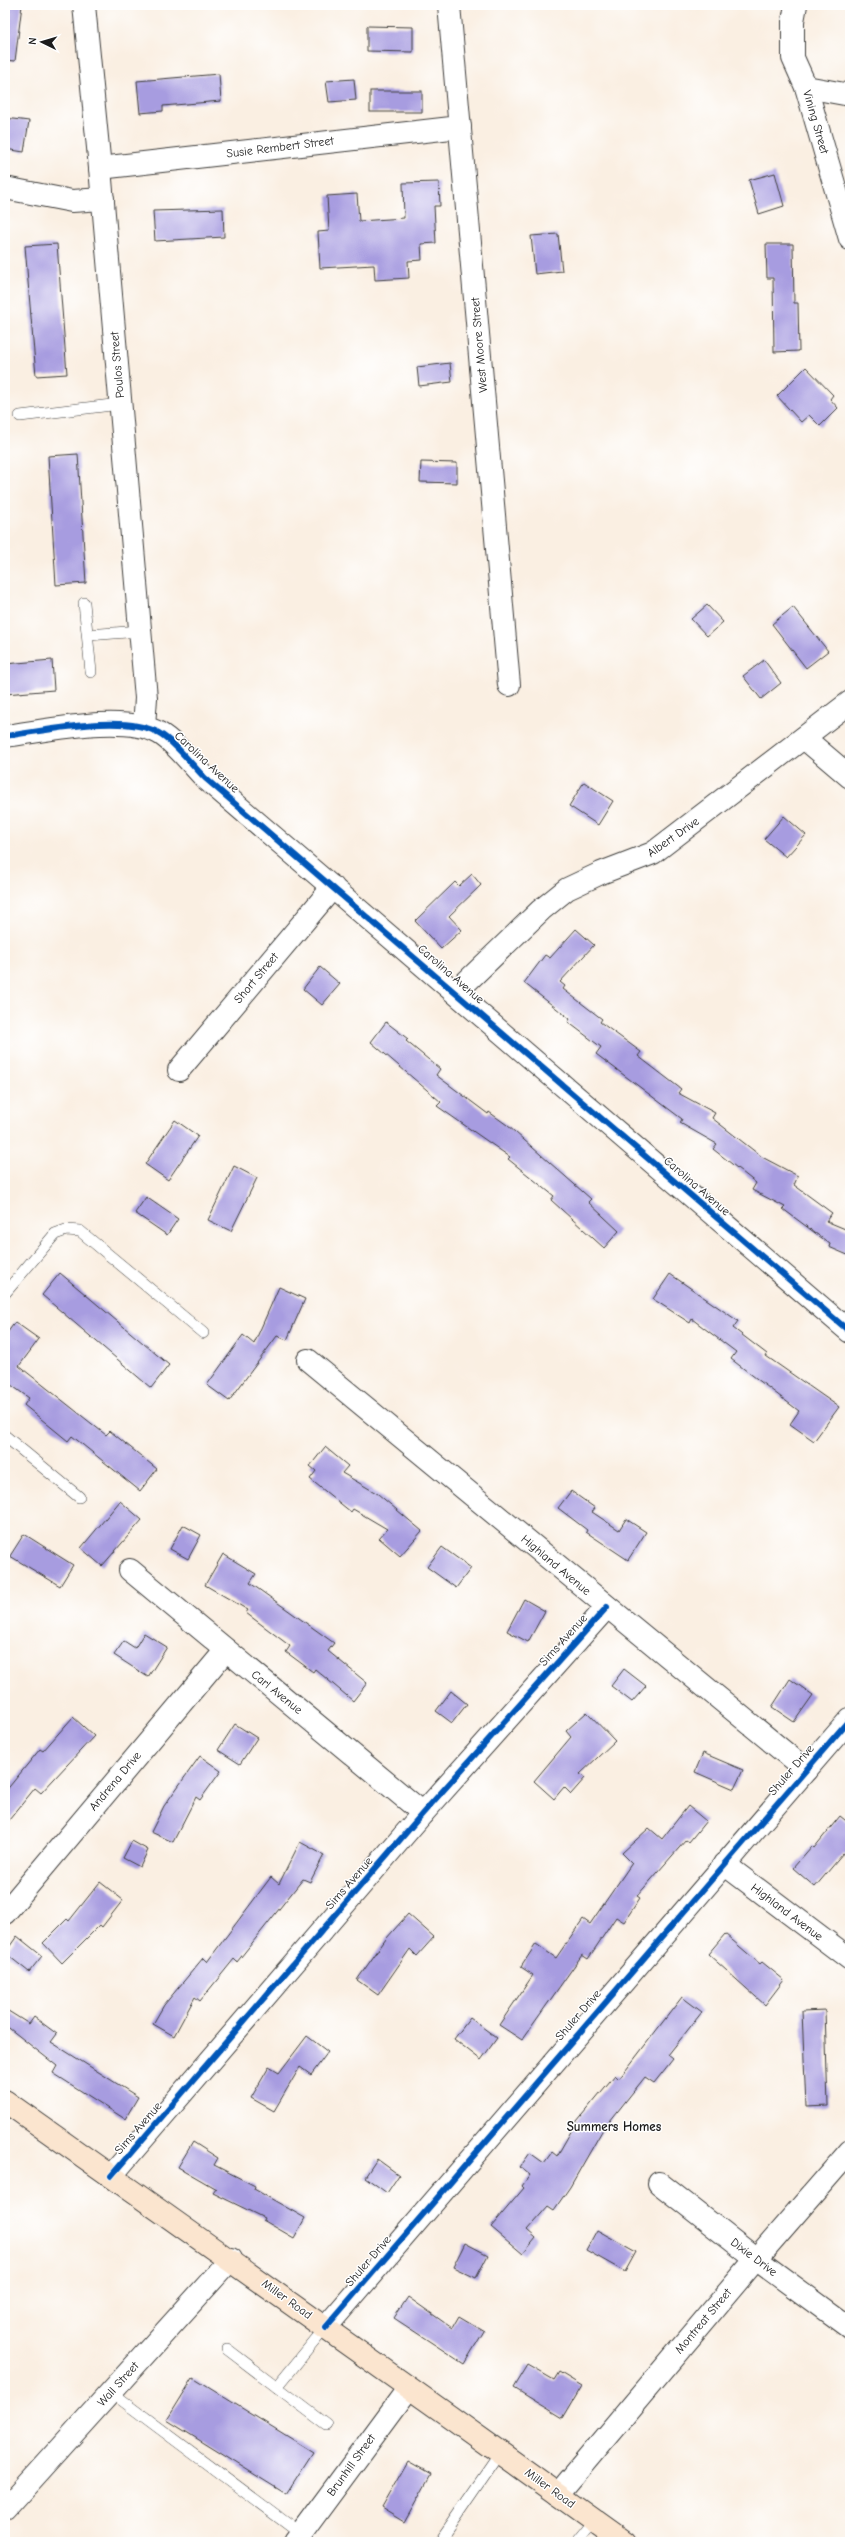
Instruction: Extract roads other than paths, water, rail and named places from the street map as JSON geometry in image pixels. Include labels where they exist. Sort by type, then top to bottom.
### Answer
[{"type":"main road","name":"Miller Road","points":[[5,2101],[231,2259],[326,2327],[408,2389],[501,2452],[625,2542]]},
{"type":"street","name":"Poulos Street","points":[[84,5],[103,199],[146,698],[144,726]]},
{"type":"street","name":"West Moore Street","points":[[449,5],[509,685]]},
{"type":"street","name":"Vining Street","points":[[796,5],[793,22],[793,58],[806,87],[850,239]]},
{"type":"street","points":[[806,87],[850,95]]},
{"type":"street","name":"Susie Rembert Street","points":[[100,168],[460,126]]},
{"type":"street","points":[[5,188],[72,201],[103,199]]},
{"type":"street","name":"Albert Drive","points":[[456,992],[542,910],[567,889],[601,873],[653,852],[850,702]]},
{"type":"street","name":"Carolina Avenue","points":[[5,736],[110,724],[144,726],[169,741],[205,778],[456,992],[850,1332]]},
{"type":"street","points":[[804,738],[850,777]]},
{"type":"street","name":"Short Street","points":[[179,1070],[332,887]]},
{"type":"street","name":"Highland Avenue","points":[[308,1360],[806,1770]]},
{"type":"street","name":"Carl Avenue","points":[[130,1570],[423,1812]]},
{"type":"street","name":"Sims Avenue","points":[[111,2176],[423,1812],[607,1607]]},
{"type":"street","name":"Andrena Drive","points":[[5,1913],[226,1650]]},
{"type":"street","name":"Shuler Drive","points":[[326,2327],[850,1719]]},
{"type":"street","name":"Highland Avenue","points":[[724,1864],[850,1959]]},
{"type":"street","name":"Montreat Street","points":[[558,2494],[850,2150]]},
{"type":"street","name":"Dixie Drive","points":[[659,2183],[756,2259],[850,2328]]},
{"type":"street","name":"Wall Street","points":[[5,2509],[231,2259]]},
{"type":"street","name":"Brunhill Street","points":[[298,2538],[408,2389]]},
{"type":"lane","points":[[20,416],[120,404]]},
{"type":"lane","points":[[84,603],[91,672]]},
{"type":"lane","points":[[88,635],[140,631]]},
{"type":"lane","points":[[5,1293],[55,1234],[66,1230],[80,1230],[203,1333]]},
{"type":"lane","points":[[5,1436],[79,1497]]},
{"type":"lane","points":[[277,2387],[326,2327]]},
{"type":"lane","points":[[227,2349],[327,2425]]},
{"type":"lane","points":[[111,2392],[298,2538]]},
{"type":"lane","points":[[439,2542],[501,2452]]},
{"type":"lane","points":[[577,2542],[595,2520]]},
{"type":"district","name":"Summers Homes","points":[[614,2126]]}]
